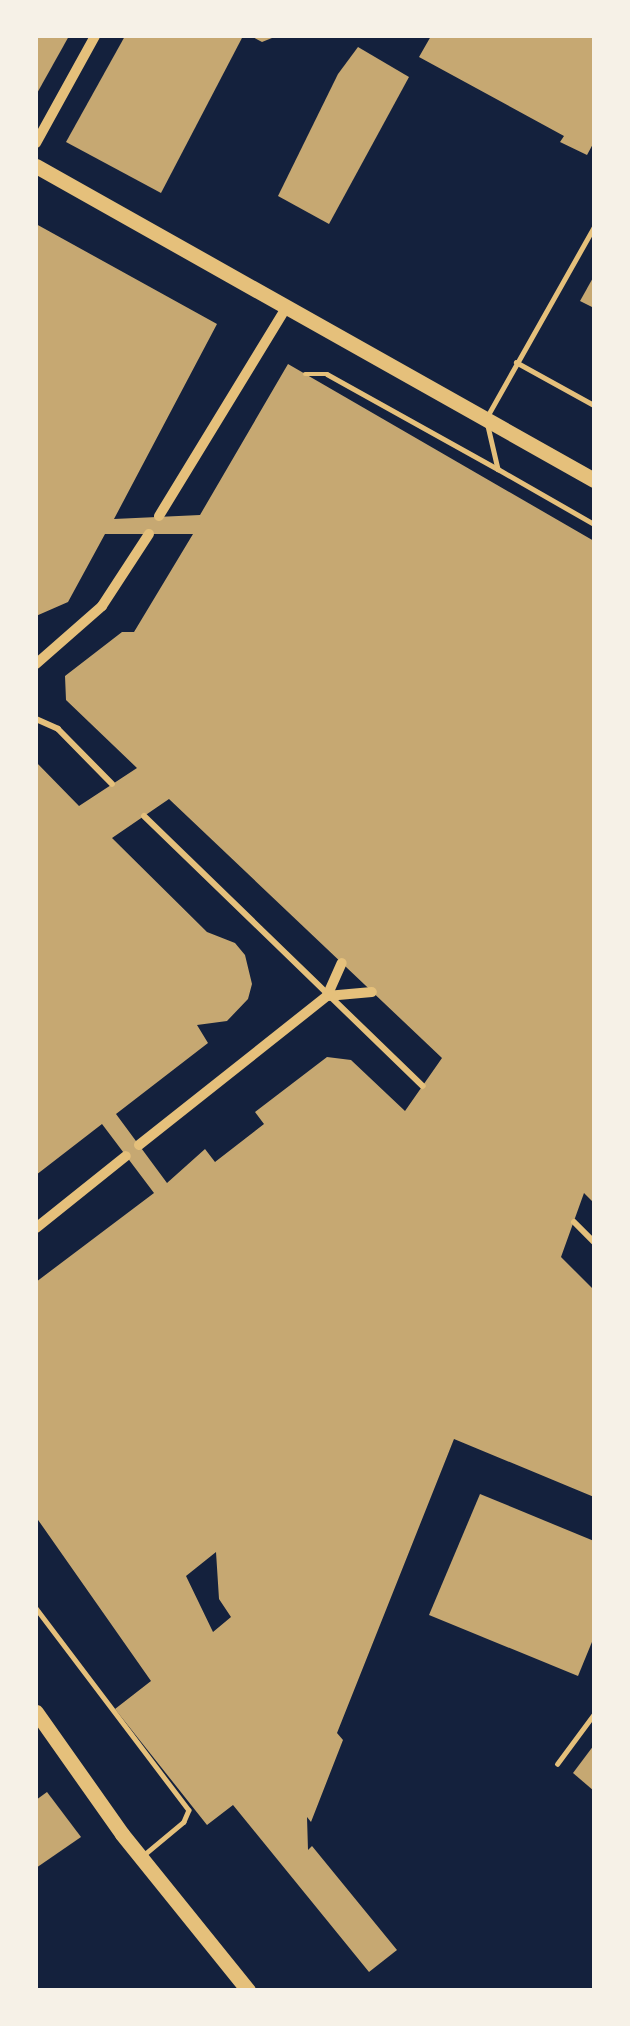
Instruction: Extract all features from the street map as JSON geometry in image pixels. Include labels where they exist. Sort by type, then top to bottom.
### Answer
[{"type":"main road","points":[[36,166],[594,480]]},
{"type":"main road","points":[[36,1712],[141,1858],[248,1990]]},
{"type":"street","points":[[36,143],[95,36]]},
{"type":"street","points":[[159,516],[286,308]]},
{"type":"street","points":[[36,664],[102,606],[149,534]]},
{"type":"street","points":[[36,719],[58,729],[112,784]]},
{"type":"street","points":[[144,816],[327,996],[423,1086]]},
{"type":"street","points":[[139,1145],[327,996],[342,963]]},
{"type":"street","points":[[327,996],[372,992]]},
{"type":"street","points":[[36,1228],[126,1156]]},
{"type":"street","points":[[573,1222],[594,1242]]},
{"type":"lane","points":[[498,468],[486,418],[594,227]]},
{"type":"lane","points":[[516,363],[594,405]]},
{"type":"lane","points":[[305,375],[327,374],[498,468],[594,524]]},
{"type":"lane","points":[[36,1608],[189,1810],[184,1822],[141,1858]]},
{"type":"lane","points":[[557,1764],[594,1713]]},
{"type":"building","points":[[36,36],[69,36],[36,95]]},
{"type":"building","points":[[125,36],[243,36],[161,193],[66,142]]},
{"type":"building","points":[[251,36],[277,36],[262,42]]},
{"type":"building","points":[[431,36],[594,36],[594,142],[587,155],[560,142],[564,136],[419,57]]},
{"type":"building","points":[[358,47],[409,77],[329,224],[278,196],[338,74]]},
{"type":"building","points":[[36,224],[217,324],[114,519],[200,515],[288,364],[594,541],[594,1203],[584,1193],[561,1257],[594,1290],[594,1497],[454,1439],[337,1733],[343,1740],[311,1822],[307,1817],[308,1850],[312,1846],[397,1950],[369,1972],[233,1805],[207,1825],[115,1709],[151,1681],[36,1517],[36,1282],[154,1193],[102,1124],[36,1175],[36,762],[79,806],[137,768],[66,700],[65,676],[122,632],[134,632],[193,534],[105,534],[68,602],[36,616]],"holes":[[[169,799],[442,1058],[405,1111],[351,1060],[327,1057],[255,1112],[264,1124],[215,1162],[205,1149],[167,1183],[116,1114],[208,1043],[197,1025],[227,1021],[248,999],[252,984],[245,955],[235,943],[207,932],[112,838]],[[216,1552],[219,1599],[231,1617],[213,1632],[186,1576]]]},
{"type":"building","points":[[594,276],[594,308],[580,301]]},
{"type":"building","points":[[480,1494],[594,1541],[594,1637],[578,1676],[429,1615]]},
{"type":"building","points":[[594,1745],[594,1791],[573,1773]]},
{"type":"building","points":[[47,1792],[81,1837],[36,1868],[36,1800]]}]
